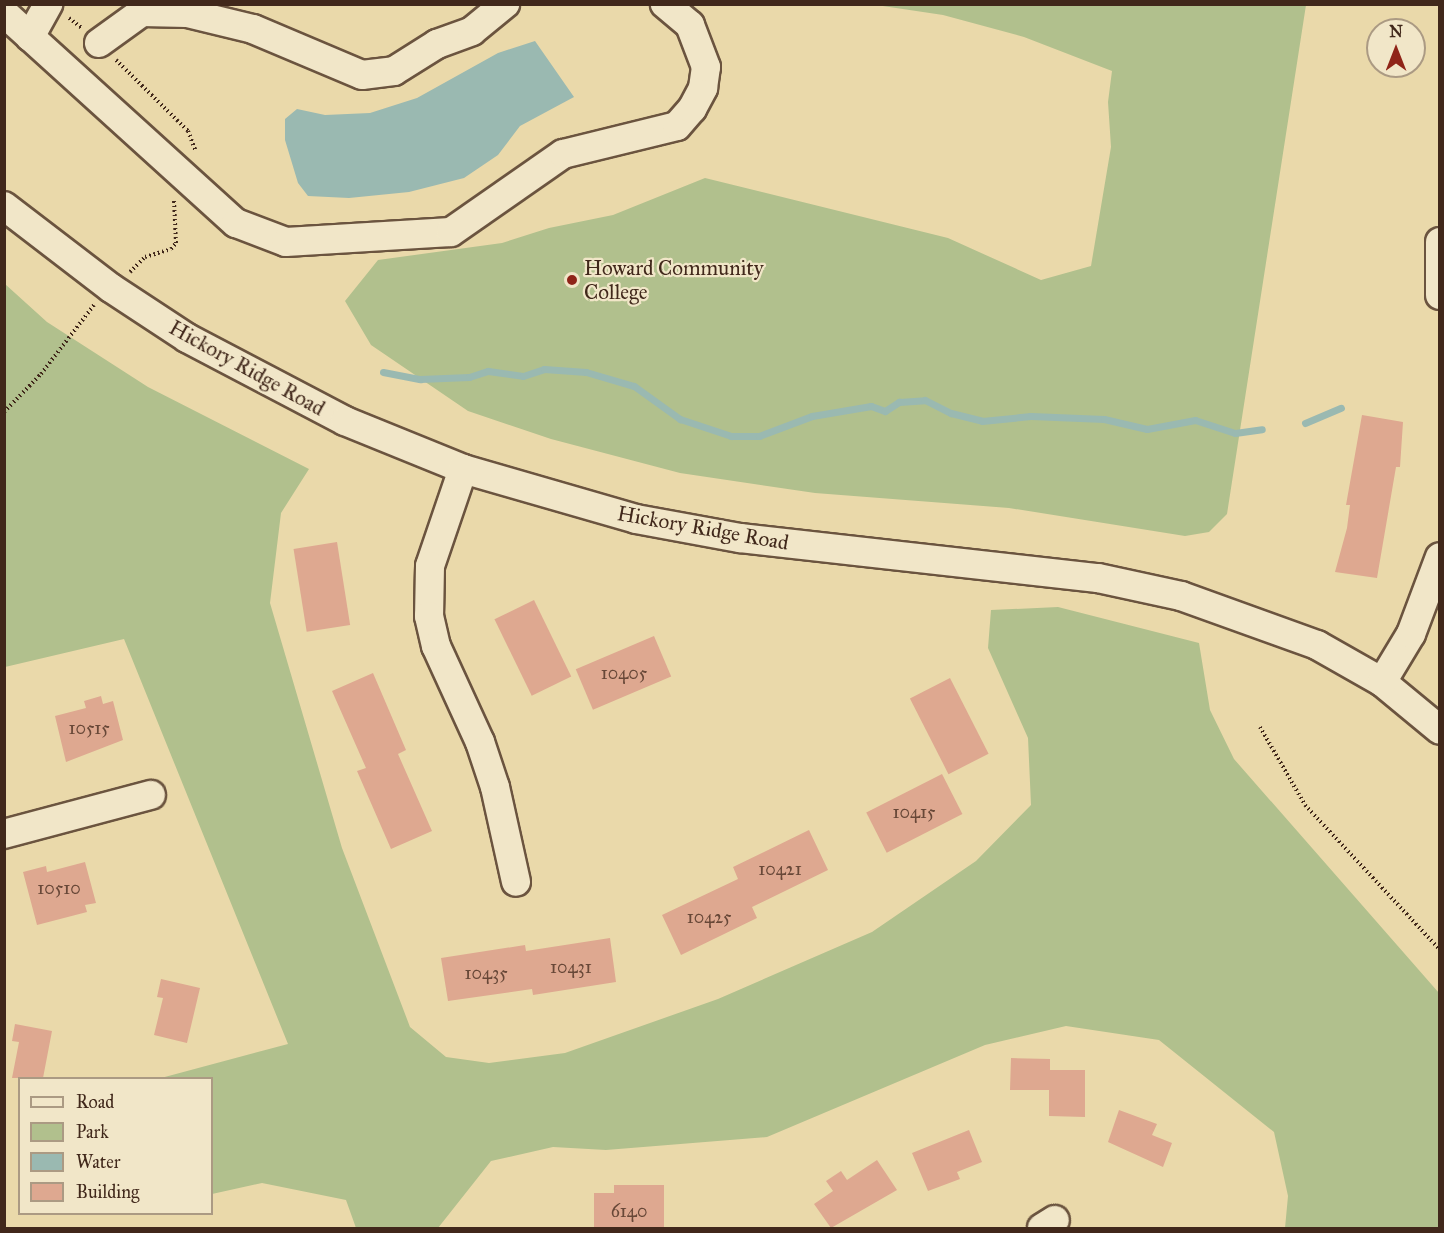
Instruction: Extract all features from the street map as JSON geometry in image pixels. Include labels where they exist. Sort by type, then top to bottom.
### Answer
[{"type":"street","points":[[30,36],[48,4]]},
{"type":"street","points":[[99,43],[142,12],[187,13],[253,29],[362,75],[394,71],[437,44],[472,31],[505,4]]},
{"type":"street","points":[[4,13],[236,223],[286,242],[451,232],[563,154],[676,126],[692,109],[703,88],[706,67],[690,25],[665,4]]},
{"type":"street","name":"Hickory Ridge Road","points":[[4,206],[111,288],[187,338],[345,421],[463,469],[636,519],[740,538],[1098,578],[1181,596],[1317,645],[1382,682],[1440,730]]},
{"type":"street","points":[[1440,242],[1440,295]]},
{"type":"street","points":[[463,469],[430,566],[429,616],[436,646],[480,742],[495,787],[516,882]]},
{"type":"street","points":[[1382,682],[1415,626],[1440,557]]},
{"type":"street","points":[[4,834],[151,795]]},
{"type":"path","points":[[4,412],[41,374],[88,314]]},
{"type":"path","points":[[1260,727],[1305,806],[1440,950]]},
{"type":"green space","points":[[876,5],[1306,5],[1227,514],[1209,532],[1185,536],[1009,508],[815,493],[680,473],[551,439],[468,411],[371,345],[345,301],[378,260],[502,243],[549,228],[613,215],[705,178],[948,238],[1041,280],[1091,266],[1111,147],[1108,102],[1112,71],[1024,37],[943,15]]},
{"type":"green space","points":[[5,284],[47,322],[148,387],[309,469],[281,513],[270,603],[342,848],[410,1027],[446,1057],[489,1063],[565,1053],[718,999],[872,932],[976,861],[1031,805],[1028,738],[988,648],[991,610],[1058,607],[1199,643],[1210,710],[1234,759],[1439,993],[1439,1228],[1285,1228],[1288,1196],[1274,1132],[1159,1040],[1066,1026],[985,1045],[767,1137],[606,1150],[553,1147],[491,1161],[438,1228],[356,1228],[346,1200],[262,1183],[213,1194],[213,1077],[165,1077],[288,1044],[124,639],[5,667]]},
{"type":"water","points":[[535,41],[574,97],[520,126],[498,155],[464,178],[409,192],[349,198],[308,196],[298,183],[285,140],[285,119],[297,109],[325,115],[370,113],[417,98],[498,53]]},
{"type":"building","points":[[1362,415],[1403,422],[1400,467],[1396,467],[1377,578],[1335,572],[1347,528],[1350,505],[1346,505]]},
{"type":"building","points":[[337,542],[350,625],[307,632],[294,549]]},
{"type":"building","points":[[534,600],[571,676],[532,696],[494,619]]},
{"type":"building","points":[[654,636],[671,677],[593,710],[576,669]]},
{"type":"building","points":[[373,673],[406,750],[398,754],[432,831],[391,849],[357,771],[366,768],[332,691]]},
{"type":"building","points":[[950,678],[989,754],[948,774],[910,698]]},
{"type":"building","points":[[101,696],[103,704],[113,701],[123,740],[66,762],[55,716],[86,708],[84,701]]},
{"type":"building","points":[[942,774],[962,814],[887,853],[866,813]]},
{"type":"building","points":[[809,830],[828,870],[752,907],[757,918],[681,955],[662,915],[738,879],[733,867]]},
{"type":"building","points":[[85,862],[96,903],[85,905],[87,912],[37,925],[23,872],[46,866],[47,872]]},
{"type":"building","points":[[610,938],[616,982],[533,995],[532,989],[448,1001],[441,958],[525,945],[526,951]]},
{"type":"building","points":[[161,979],[200,988],[187,1043],[154,1035],[163,998],[157,997]]},
{"type":"building","points":[[15,1024],[52,1031],[43,1077],[12,1078],[19,1042],[12,1041]]},
{"type":"building","points":[[1011,1058],[1050,1059],[1050,1070],[1085,1070],[1085,1117],[1049,1116],[1049,1090],[1010,1090]]},
{"type":"building","points":[[1119,1110],[1157,1124],[1152,1135],[1172,1143],[1163,1167],[1108,1142]]},
{"type":"building","points":[[969,1130],[982,1162],[957,1172],[960,1179],[928,1191],[912,1153]]},
{"type":"building","points":[[877,1160],[897,1190],[831,1228],[814,1204],[833,1191],[826,1181],[841,1171],[847,1180]]},
{"type":"building","points":[[614,1185],[664,1185],[664,1228],[594,1228],[594,1193],[614,1193]]},
{"type":"waterway","points":[[383,372],[420,379],[469,377],[488,371],[523,376],[544,369],[586,372],[634,386],[680,419],[731,436],[759,436],[812,416],[871,406],[885,411],[899,402],[925,400],[951,413],[982,421],[1031,416],[1104,419],[1147,429],[1195,420],[1235,433],[1262,429]]},
{"type":"waterway","points":[[1305,423],[1341,408]]},
{"type":"place","name":"Howard Community College","points":[[572,280]]}]
